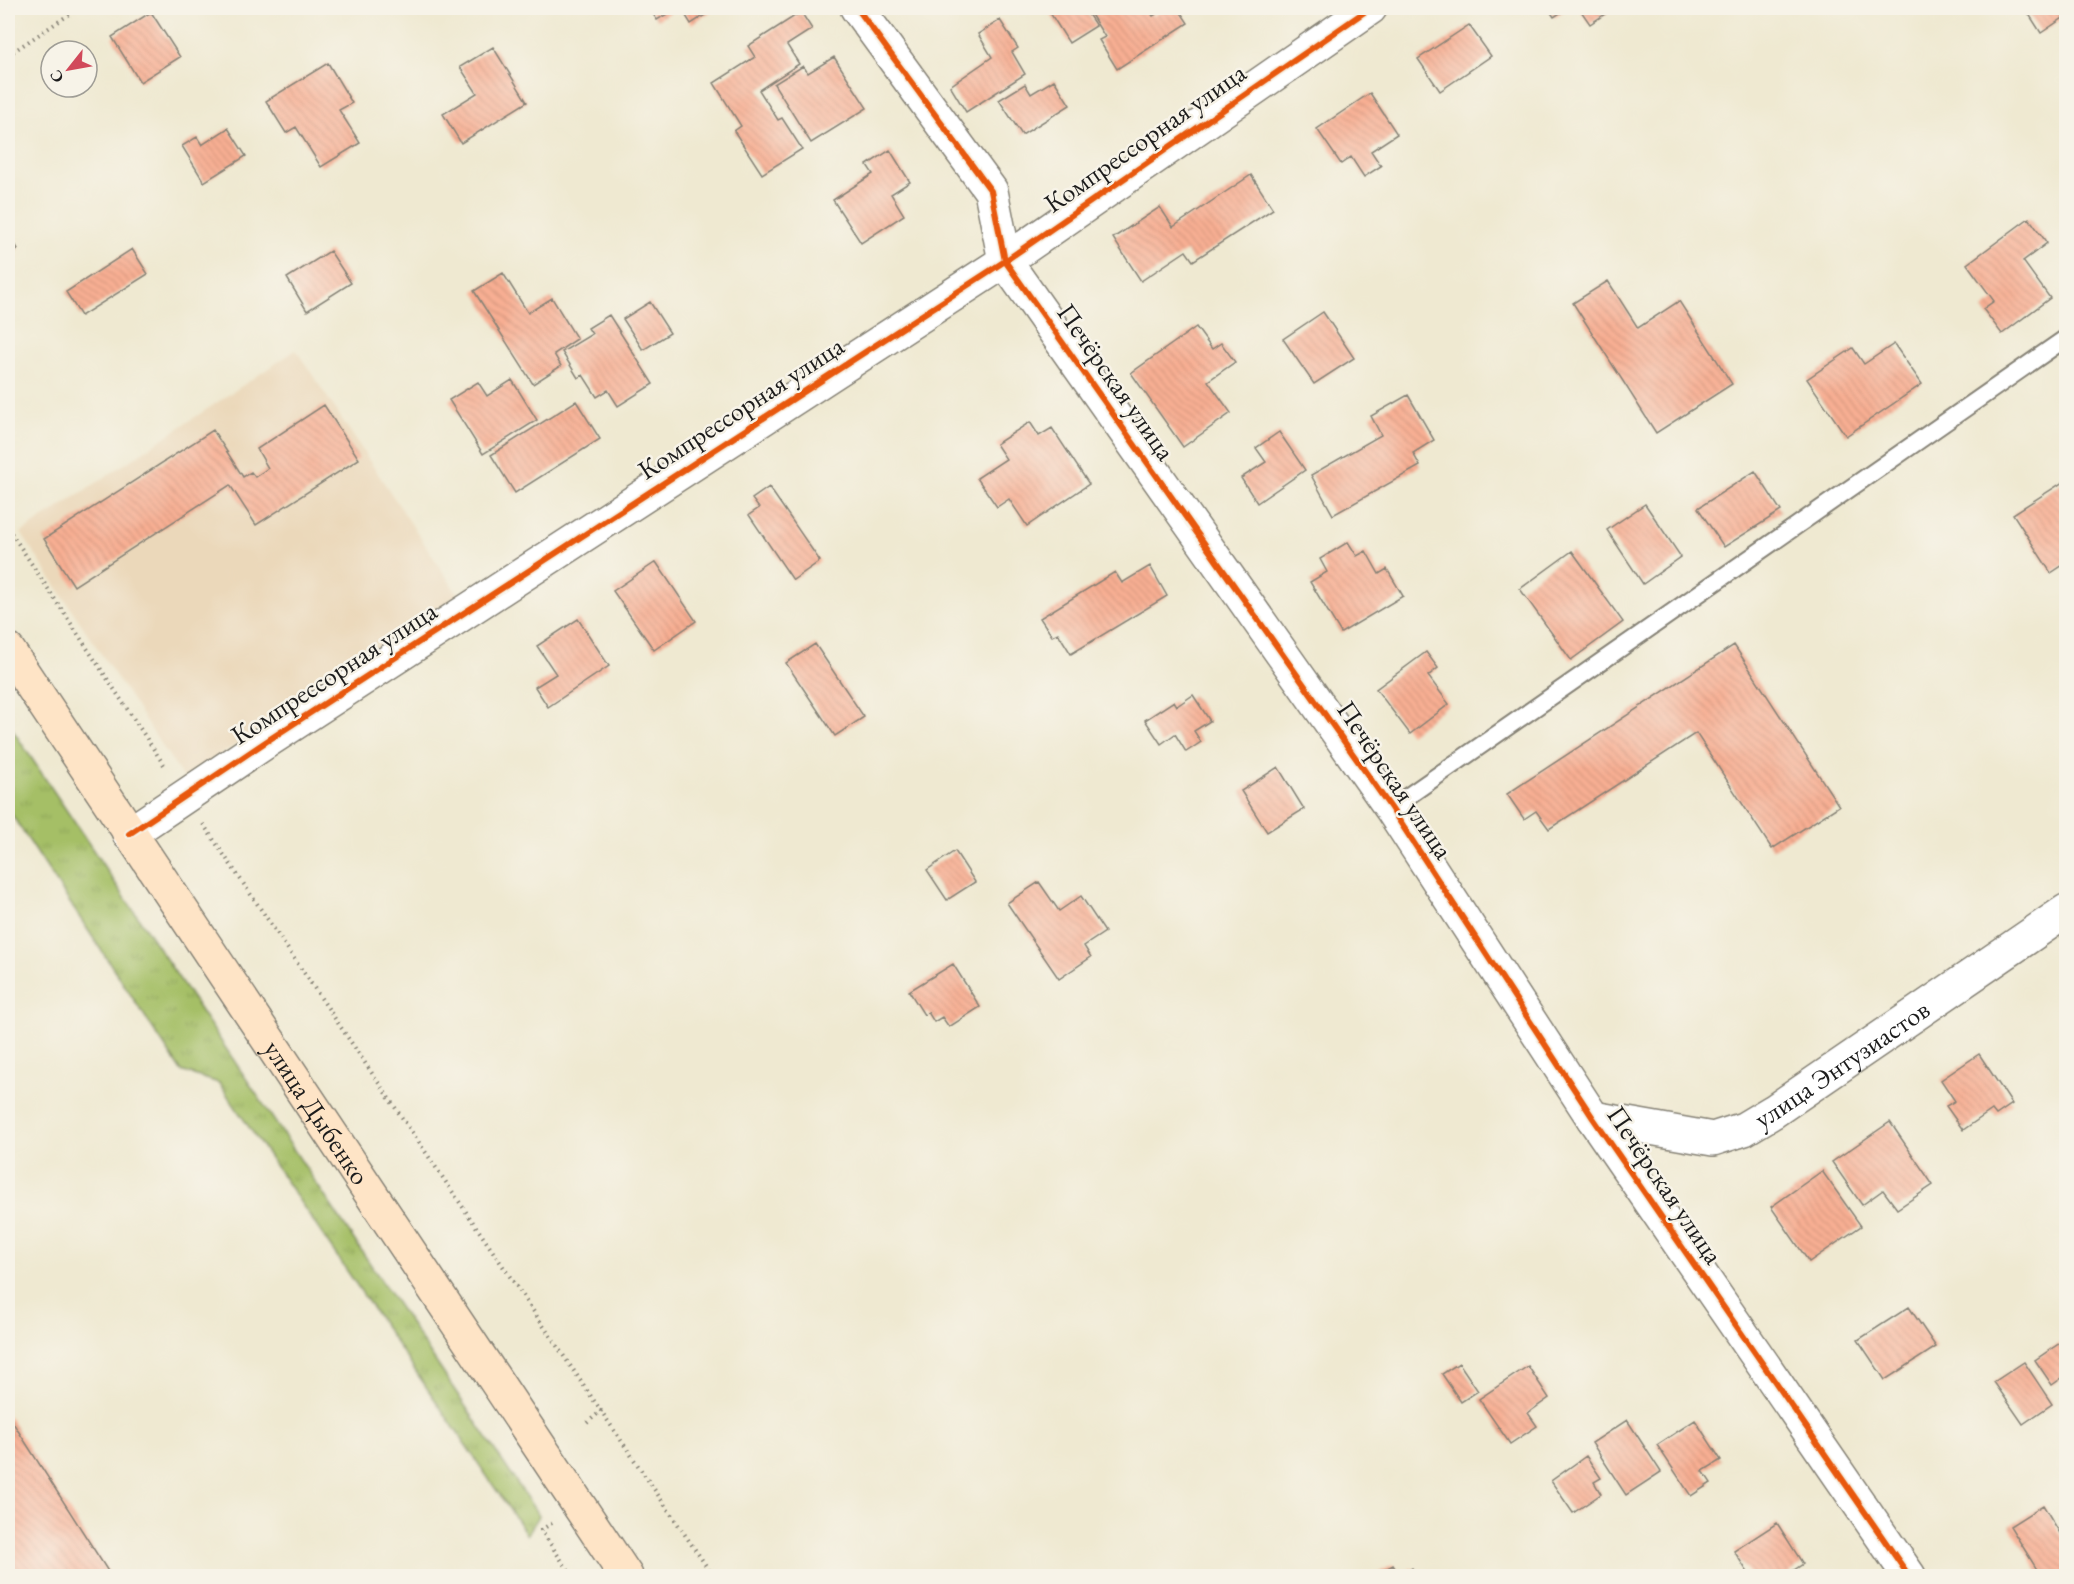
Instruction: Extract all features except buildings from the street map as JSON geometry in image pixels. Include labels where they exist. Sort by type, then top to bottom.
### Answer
[{"type":"main road","name":"улица Дыбенко","points":[[8,650],[627,1576]]},
{"type":"street","name":"Печёрская улица","points":[[857,8],[991,191],[1005,261],[1391,808],[1593,1118],[1909,1576]]},
{"type":"street","name":"Компрессорная улица","points":[[129,834],[1005,261],[1370,8]]},
{"type":"street","name":"улица Энтузиастов","points":[[1593,1118],[1713,1139],[1744,1129],[1774,1111],[2067,911]]},
{"type":"lane","points":[[1391,808],[2067,338]]},
{"type":"path","points":[[8,55],[79,8]]},
{"type":"path","points":[[8,528],[184,796],[713,1576]]},
{"type":"path","points":[[587,1423],[602,1410]]},
{"type":"path","points":[[554,1522],[541,1530],[572,1576]]},
{"type":"shaded area","points":[[296,350],[459,596],[184,779],[21,533]]},
{"type":"green space","points":[[8,723],[539,1516],[527,1535],[219,1083],[181,1071],[8,809]]},
{"type":"cycle path","points":[[857,8],[991,191],[1005,261],[1391,808],[1593,1118],[1909,1576]]},
{"type":"cycle path","points":[[129,834],[267,741],[1005,261],[1370,8]]}]
